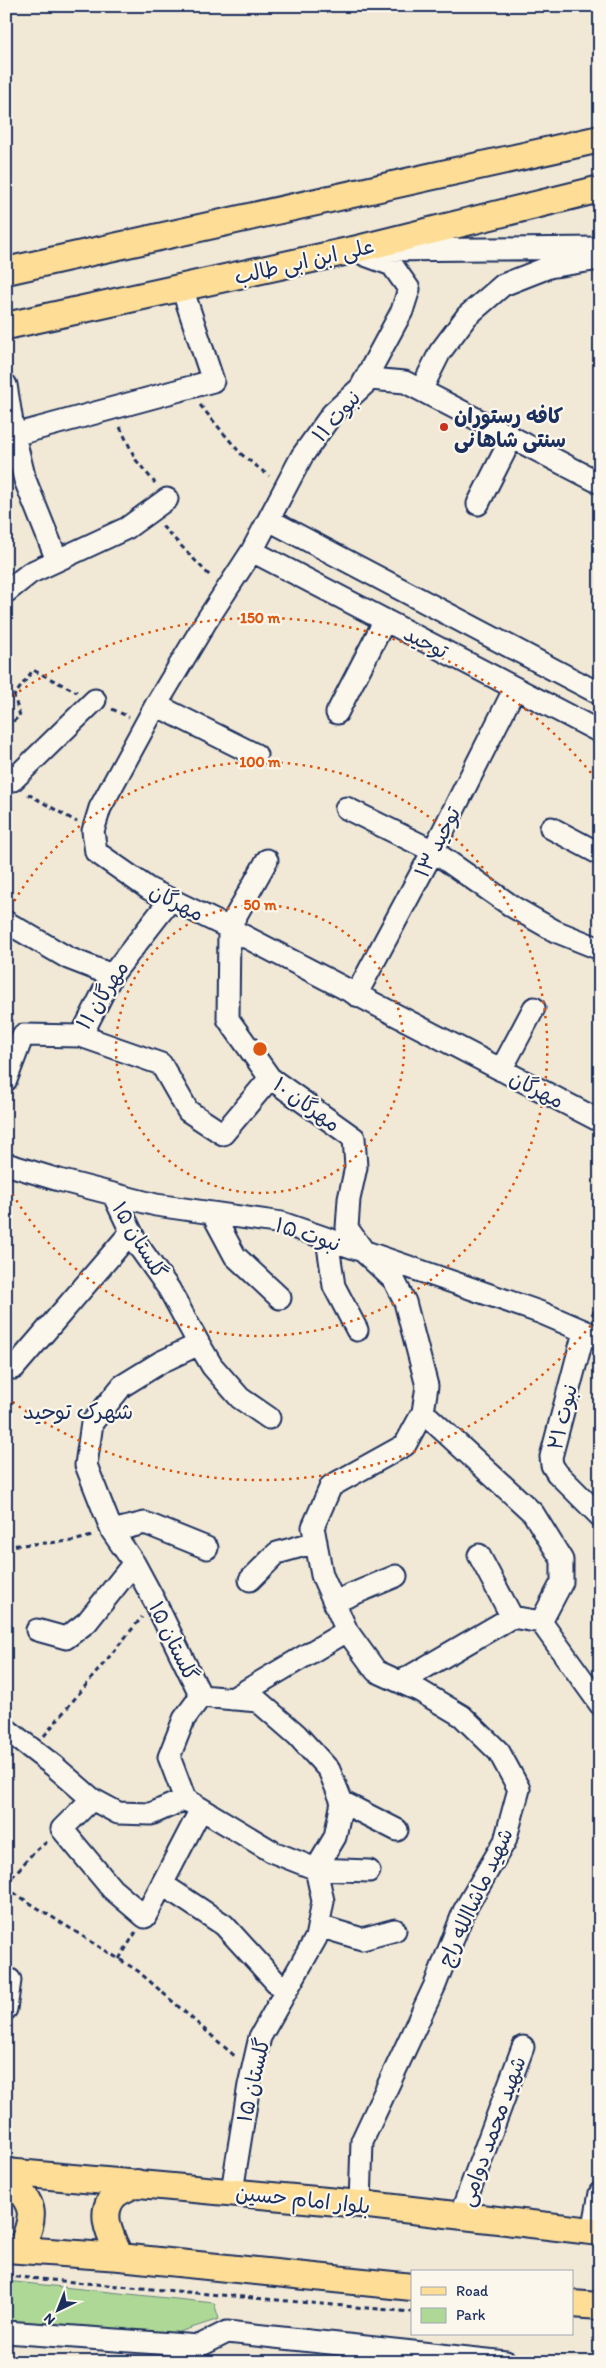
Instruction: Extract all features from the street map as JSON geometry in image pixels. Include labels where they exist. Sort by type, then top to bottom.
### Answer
[{"type":"main road","points":[[6,271],[600,138]]},
{"type":"main road","name":"علی ابن ابی طالب","points":[[6,326],[353,250],[600,190]]},
{"type":"main road","points":[[6,2172],[30,2204],[32,2214],[31,2223],[14,2249],[120,2257],[411,2287]]},
{"type":"main road","name":"بلوار امام حسین","points":[[6,2172],[360,2204],[596,2232]]},
{"type":"main road","points":[[120,2257],[108,2229],[106,2218],[110,2204],[116,2195],[137,2183]]},
{"type":"main road","points":[[574,2304],[600,2306]]},
{"type":"street","points":[[353,250],[600,248]]},
{"type":"street","points":[[353,250],[392,265],[409,289],[402,311],[361,387]]},
{"type":"street","points":[[422,390],[440,352],[467,316],[503,285],[549,267],[600,259]]},
{"type":"street","points":[[14,435],[214,381],[182,288]]},
{"type":"street","name":"نبوت ۱۱","points":[[269,520],[302,456],[332,414],[370,379],[405,382],[600,483]]},
{"type":"street","points":[[6,385],[14,435],[25,480],[57,560]]},
{"type":"street","points":[[478,504],[512,437]]},
{"type":"street","points":[[6,592],[30,573],[127,528],[167,499]]},
{"type":"street","points":[[92,830],[100,808],[156,705],[252,551],[269,520]]},
{"type":"street","name":"توحید","points":[[269,520],[600,694]]},
{"type":"street","name":"توحید","points":[[252,551],[600,732]]},
{"type":"street","points":[[337,713],[385,620]]},
{"type":"street","name":"توحید ۱۳","points":[[356,995],[433,851],[514,688]]},
{"type":"street","points":[[10,776],[96,700]]},
{"type":"street","points":[[156,705],[256,755]]},
{"type":"street","points":[[346,808],[433,851],[513,907],[555,931],[600,949]]},
{"type":"street","points":[[551,828],[600,854]]},
{"type":"street","name":"مهرگان","points":[[92,830],[96,852],[149,889],[229,928],[600,1121]]},
{"type":"street","points":[[229,928],[268,860]]},
{"type":"street","name":"مهرگان ۱۱","points":[[6,1080],[23,1036],[81,1036],[112,975],[171,900]]},
{"type":"street","points":[[6,922],[68,958],[112,975]]},
{"type":"street","name":"مهرگان ۱۰","points":[[229,928],[228,1019],[270,1078],[354,1138],[356,1167],[349,1199],[347,1228],[365,1253]]},
{"type":"street","points":[[501,1070],[534,1008]]},
{"type":"street","points":[[81,1036],[161,1064],[188,1111],[223,1134],[270,1078]]},
{"type":"street","name":"نبوت ۱۵","points":[[6,1164],[156,1205],[282,1223],[542,1313],[592,1335]]},
{"type":"street","name":"گلستان ۱۵","points":[[113,1194],[137,1244],[169,1288],[199,1344],[161,1362],[122,1386],[92,1423],[86,1465],[112,1531],[134,1563],[156,1602],[201,1696],[258,1701],[297,1735],[329,1770],[342,1802]]},
{"type":"street","points":[[212,1213],[235,1256],[280,1298]]},
{"type":"street","points":[[14,1368],[131,1232]]},
{"type":"street","points":[[327,1239],[334,1286],[357,1330]]},
{"type":"street","name":"شهید ماشاالله راج","points":[[360,2204],[362,2141],[435,1985],[464,1910],[505,1841],[518,1789],[499,1752],[462,1716],[376,1671],[346,1631],[322,1575],[313,1528],[331,1486],[405,1445],[423,1412],[427,1386],[405,1302],[394,1280],[365,1253]]},
{"type":"street","name":"نبوت ۲۱","points":[[592,1335],[551,1457],[552,1465],[558,1473],[600,1516]]},
{"type":"street","points":[[199,1344],[212,1366],[240,1398],[269,1418]]},
{"type":"street","points":[[423,1412],[533,1513],[562,1560],[562,1582],[541,1622]]},
{"type":"street","points":[[112,1531],[145,1524],[207,1548]]},
{"type":"street","points":[[250,1580],[277,1553],[316,1542]]},
{"type":"street","points":[[479,1555],[512,1617]]},
{"type":"street","points":[[38,1630],[66,1638],[87,1622],[134,1563]]},
{"type":"street","points":[[334,1602],[396,1576]]},
{"type":"street","points":[[400,1682],[512,1617],[541,1622],[600,1704]]},
{"type":"street","points":[[232,1698],[346,1631]]},
{"type":"street","points":[[201,1696],[184,1719],[169,1757],[193,1804],[273,1852],[316,1869],[369,1871]]},
{"type":"street","points":[[6,1729],[92,1799],[118,1813],[151,1814],[193,1804]]},
{"type":"street","points":[[92,1799],[62,1829],[112,1889],[145,1917],[162,1884],[193,1804]]},
{"type":"street","points":[[316,1869],[335,1837],[342,1802],[397,1830]]},
{"type":"street","name":"گلستان ۱۵","points":[[232,2192],[252,2071],[260,2037],[316,1938],[323,1901],[316,1869]]},
{"type":"street","points":[[162,1884],[224,1925],[285,1992]]},
{"type":"street","points":[[319,1926],[362,1939],[395,1930]]},
{"type":"street","points":[[6,2009],[10,1980]]},
{"type":"street","name":"شهید محمد دوامی","points":[[460,2216],[523,2047]]},
{"type":"street","points":[[596,2232],[600,2193]]},
{"type":"street","points":[[6,2332],[199,2346],[227,2332],[392,2356],[506,2362]]},
{"type":"path","points":[[186,388],[241,454],[285,489]]},
{"type":"path","points":[[111,409],[136,460],[167,499]]},
{"type":"path","points":[[149,512],[225,592]]},
{"type":"path","points":[[6,727],[20,716],[14,696],[33,670],[145,725]]},
{"type":"path","points":[[10,776],[23,791],[92,830]]},
{"type":"path","points":[[6,1546],[73,1541],[112,1531]]},
{"type":"path","points":[[33,1750],[156,1602]]},
{"type":"path","points":[[62,1829],[33,1853],[6,1886],[138,1970],[252,2071]]},
{"type":"path","points":[[119,1959],[145,1917]]},
{"type":"path","points":[[6,2276],[411,2312]]},
{"type":"green space","points":[[6,2281],[214,2303],[219,2319],[176,2333],[6,2321]]},
{"type":"place","name":"کافه رستوران سنتی شاهانی","points":[[444,427]]},
{"type":"district","name":"شهرک توحید","points":[[78,1411]]}]
